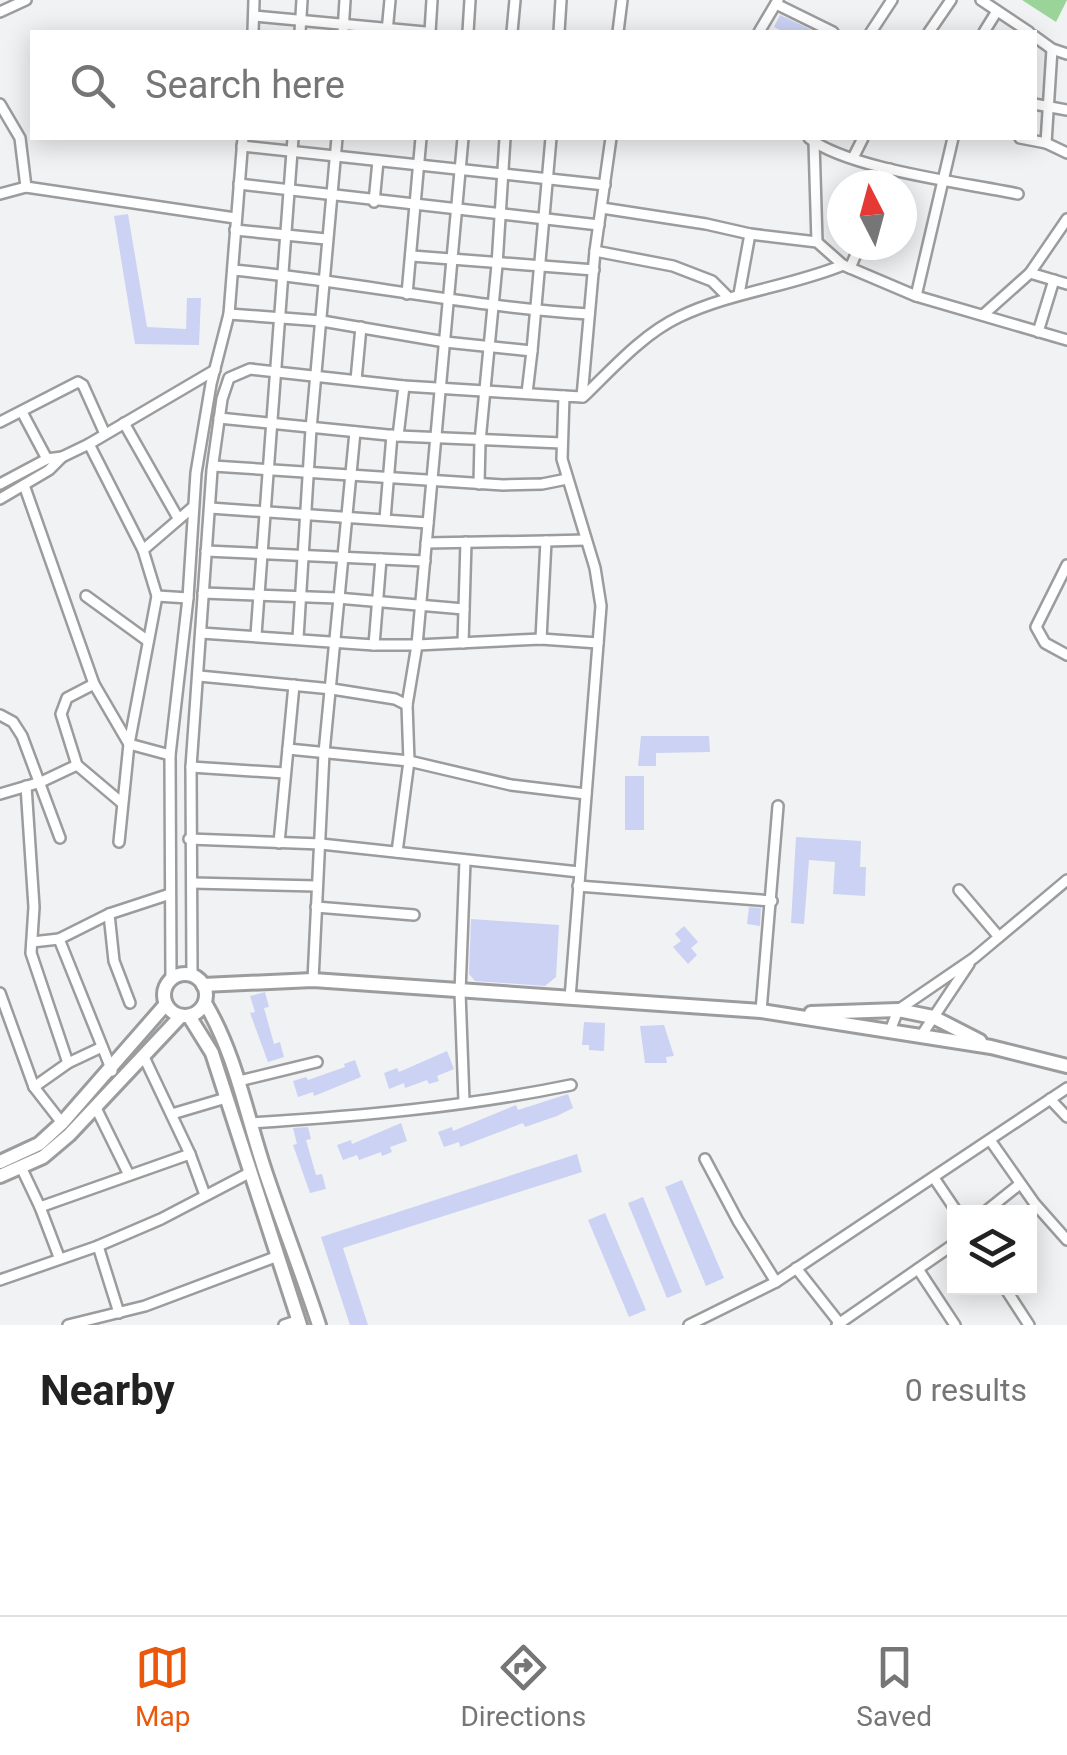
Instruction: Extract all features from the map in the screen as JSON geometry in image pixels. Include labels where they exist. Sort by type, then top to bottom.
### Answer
[{"type":"street","points":[[0,12],[26,0]]},
{"type":"street","points":[[253,30],[254,0]]},
{"type":"street","points":[[300,30],[302,0]]},
{"type":"street","points":[[343,28],[345,0]]},
{"type":"street","points":[[254,16],[388,30],[390,0]]},
{"type":"street","points":[[427,30],[432,0]]},
{"type":"street","points":[[468,30],[470,0]]},
{"type":"street","points":[[512,30],[515,0]]},
{"type":"street","points":[[559,30],[561,0]]},
{"type":"street","points":[[618,30],[622,0]]},
{"type":"street","points":[[872,30],[892,0]]},
{"type":"street","points":[[929,30],[950,0]]},
{"type":"street","points":[[982,0],[1026,30]]},
{"type":"street","points":[[760,30],[777,2],[828,30]]},
{"type":"street","points":[[985,30],[997,11]]},
{"type":"street","points":[[1037,38],[1067,54]]},
{"type":"street","points":[[1046,143],[1052,49]]},
{"type":"street","points":[[0,104],[20,138],[26,187]]},
{"type":"street","points":[[1037,105],[1067,110]]},
{"type":"street","points":[[256,635],[293,140]]},
{"type":"street","points":[[298,638],[326,239],[337,140]]},
{"type":"street","points":[[407,294],[422,140]]},
{"type":"street","points":[[397,852],[463,140]]},
{"type":"street","points":[[480,484],[480,440],[494,306],[504,140]]},
{"type":"street","points":[[528,393],[551,140]]},
{"type":"street","points":[[582,397],[611,140]]},
{"type":"street","points":[[817,242],[812,140],[890,169],[1018,194]]},
{"type":"street","points":[[853,158],[862,140]]},
{"type":"street","points":[[916,296],[953,140]]},
{"type":"street","points":[[1030,140],[1067,153]]},
{"type":"street","points":[[171,980],[170,755],[203,424],[228,314],[243,142],[292,151],[605,185]]},
{"type":"street","points":[[374,202],[378,161]]},
{"type":"street","points":[[239,184],[600,225]]},
{"type":"street","points":[[0,194],[26,187],[285,235],[326,239]]},
{"type":"street","points":[[602,208],[817,242],[846,267],[916,296],[1067,340]]},
{"type":"street","points":[[983,315],[1030,273],[1063,235],[1067,219]]},
{"type":"street","points":[[734,296],[750,234]]},
{"type":"street","points":[[596,251],[673,266],[712,281],[734,296]]},
{"type":"street","points":[[412,256],[594,270]]},
{"type":"street","points":[[319,1325],[238,1081],[198,980],[190,839],[191,767],[213,466],[225,387],[235,374],[250,369],[404,386],[582,397],[676,318],[734,296],[846,267],[850,260]]},
{"type":"street","points":[[233,270],[494,306],[589,314]]},
{"type":"street","points":[[1030,273],[1067,284]]},
{"type":"street","points":[[1038,332],[1054,280]]},
{"type":"street","points":[[228,314],[322,320],[445,342],[532,351]]},
{"type":"street","points":[[356,380],[361,327]]},
{"type":"street","points":[[0,484],[89,444],[215,370]]},
{"type":"street","points":[[0,422],[74,383],[81,383],[104,434]]},
{"type":"street","points":[[386,519],[404,386]]},
{"type":"street","points":[[564,396],[562,443],[567,479],[595,568],[601,606],[570,998]]},
{"type":"street","points":[[22,412],[47,460]]},
{"type":"street","points":[[219,418],[312,429],[562,443]]},
{"type":"street","points":[[124,423],[178,518]]},
{"type":"street","points":[[313,980],[324,753],[354,432]]},
{"type":"street","points":[[89,444],[143,550],[157,596],[128,744],[119,842]]},
{"type":"street","points":[[0,499],[49,470],[62,456]]},
{"type":"street","points":[[213,466],[480,484],[525,485],[567,479]]},
{"type":"street","points":[[24,485],[94,684],[128,744],[170,755]]},
{"type":"street","points":[[143,550],[193,508]]},
{"type":"street","points":[[210,508],[428,523]]},
{"type":"street","points":[[426,542],[586,540]]},
{"type":"street","points":[[541,640],[546,541]]},
{"type":"street","points":[[463,644],[466,542]]},
{"type":"street","points":[[206,551],[425,560]]},
{"type":"street","points":[[374,644],[381,559]]},
{"type":"street","points":[[1067,565],[1036,626],[1046,643],[1067,655]]},
{"type":"street","points":[[204,594],[338,598],[464,608]]},
{"type":"street","points":[[86,596],[148,641]]},
{"type":"street","points":[[157,596],[188,598]]},
{"type":"street","points":[[201,633],[374,644],[541,640],[598,644]]},
{"type":"street","points":[[199,676],[396,698],[408,705]]},
{"type":"street","points":[[94,684],[67,698],[60,707],[76,765],[122,802]]},
{"type":"street","points":[[279,842],[294,685]]},
{"type":"street","points":[[0,715],[12,722],[22,736],[60,838]]},
{"type":"street","points":[[288,749],[408,761],[511,784],[586,794]]},
{"type":"street","points":[[0,794],[41,782],[76,765]]},
{"type":"street","points":[[191,767],[285,773]]},
{"type":"street","points":[[26,786],[34,969],[68,1063]]},
{"type":"street","points":[[761,1011],[778,806]]},
{"type":"street","points":[[190,839],[321,844],[580,872]]},
{"type":"street","points":[[464,1101],[460,992],[465,861]]},
{"type":"street","points":[[890,1031],[898,1010],[974,958],[1067,880]]},
{"type":"street","points":[[192,883],[316,886]]},
{"type":"street","points":[[578,886],[772,901]]},
{"type":"street","points":[[959,890],[999,937]]},
{"type":"street","points":[[32,942],[59,939],[109,914],[170,894]]},
{"type":"street","points":[[316,907],[414,915]]},
{"type":"street","points":[[109,914],[114,961],[130,1003]]},
{"type":"street","points":[[59,939],[116,1082]]},
{"type":"street","points":[[921,1036],[974,958]]},
{"type":"street","points":[[0,1146],[2,1161],[39,1144],[166,1004],[165,989],[181,974],[198,980],[313,980],[761,1011],[991,1046],[1067,1066]]},
{"type":"street","points":[[0,993],[34,1087],[62,1122]]},
{"type":"street","points":[[0,1176],[43,1156],[69,1135],[142,1055],[205,1003]]},
{"type":"street","points":[[166,1004],[185,1016],[212,1053],[299,1322],[284,1325]]},
{"type":"street","points":[[777,1014],[898,1010],[933,1017],[991,1046]]},
{"type":"street","points":[[34,1087],[102,1046]]},
{"type":"street","points":[[142,1055],[172,1114],[205,1195]]},
{"type":"street","points":[[238,1081],[316,1062]]},
{"type":"street","points":[[252,1123],[401,1113],[464,1101],[485,1102],[571,1084]]},
{"type":"street","points":[[689,1325],[776,1282],[1067,1088]]},
{"type":"street","points":[[172,1114],[226,1098]]},
{"type":"street","points":[[1050,1099],[1067,1117]]},
{"type":"street","points":[[95,1106],[128,1173]]},
{"type":"street","points":[[990,1140],[1020,1184],[1067,1240]]},
{"type":"street","points":[[40,1208],[128,1173],[190,1154]]},
{"type":"street","points":[[705,1159],[776,1282]]},
{"type":"street","points":[[21,1167],[59,1257]]},
{"type":"street","points":[[0,1280],[98,1246],[250,1172]]},
{"type":"street","points":[[934,1178],[953,1205]]},
{"type":"street","points":[[994,1205],[1020,1184]]},
{"type":"street","points":[[98,1246],[119,1313]]},
{"type":"street","points":[[796,1268],[839,1325],[947,1249]]},
{"type":"street","points":[[68,1325],[119,1313],[278,1256]]},
{"type":"street","points":[[918,1269],[956,1325]]},
{"type":"street","points":[[1010,1295],[1029,1325]]},
{"type":"green space","points":[[1022,0],[1067,0],[1056,22]]},
{"type":"building","points":[[780,15],[812,30],[780,30],[774,27]]},
{"type":"building","points":[[128,214],[147,327],[186,329],[187,298],[201,298],[199,345],[135,344],[114,216]]},
{"type":"building","points":[[641,736],[709,736],[710,752],[656,753],[656,766],[638,766]]},
{"type":"building","points":[[625,776],[644,776],[644,830],[625,830]]},
{"type":"building","points":[[796,837],[861,841],[860,867],[866,867],[865,896],[833,894],[835,862],[809,860],[804,924],[791,923]]},
{"type":"building","points":[[749,907],[761,908],[760,926],[747,924]]},
{"type":"building","points":[[471,919],[559,925],[556,977],[545,986],[475,981],[469,974]]},
{"type":"building","points":[[684,926],[698,942],[691,948],[697,955],[688,964],[673,947],[681,941],[675,934]]},
{"type":"building","points":[[265,992],[269,1007],[264,1008],[274,1044],[280,1042],[284,1057],[268,1062],[250,1013],[255,1012],[250,996]]},
{"type":"building","points":[[584,1022],[605,1023],[604,1051],[582,1045]]},
{"type":"building","points":[[664,1025],[674,1056],[666,1057],[667,1063],[645,1063],[640,1026]]},
{"type":"building","points":[[447,1051],[454,1069],[437,1076],[439,1081],[429,1084],[427,1080],[405,1088],[404,1083],[389,1089],[384,1073],[397,1068],[399,1072]]},
{"type":"building","points":[[355,1060],[361,1077],[314,1096],[313,1092],[298,1097],[293,1081],[306,1077],[308,1080]]},
{"type":"building","points":[[568,1094],[573,1108],[557,1116],[525,1127],[523,1123],[460,1147],[459,1142],[444,1147],[438,1132],[452,1127],[453,1131],[516,1105],[518,1110]]},
{"type":"building","points":[[401,1123],[407,1141],[390,1147],[392,1152],[343,1160],[337,1145],[351,1140],[352,1144]]},
{"type":"building","points":[[308,1127],[311,1139],[306,1140],[316,1175],[322,1174],[326,1189],[310,1193],[293,1145],[297,1144],[293,1128]]},
{"type":"building","points":[[577,1154],[582,1172],[343,1248],[368,1325],[350,1325],[321,1237]]},
{"type":"building","points":[[682,1180],[724,1278],[706,1286],[665,1187]]},
{"type":"building","points":[[643,1197],[682,1292],[667,1298],[628,1203]]},
{"type":"building","points":[[605,1213],[646,1310],[629,1317],[588,1220]]}]
